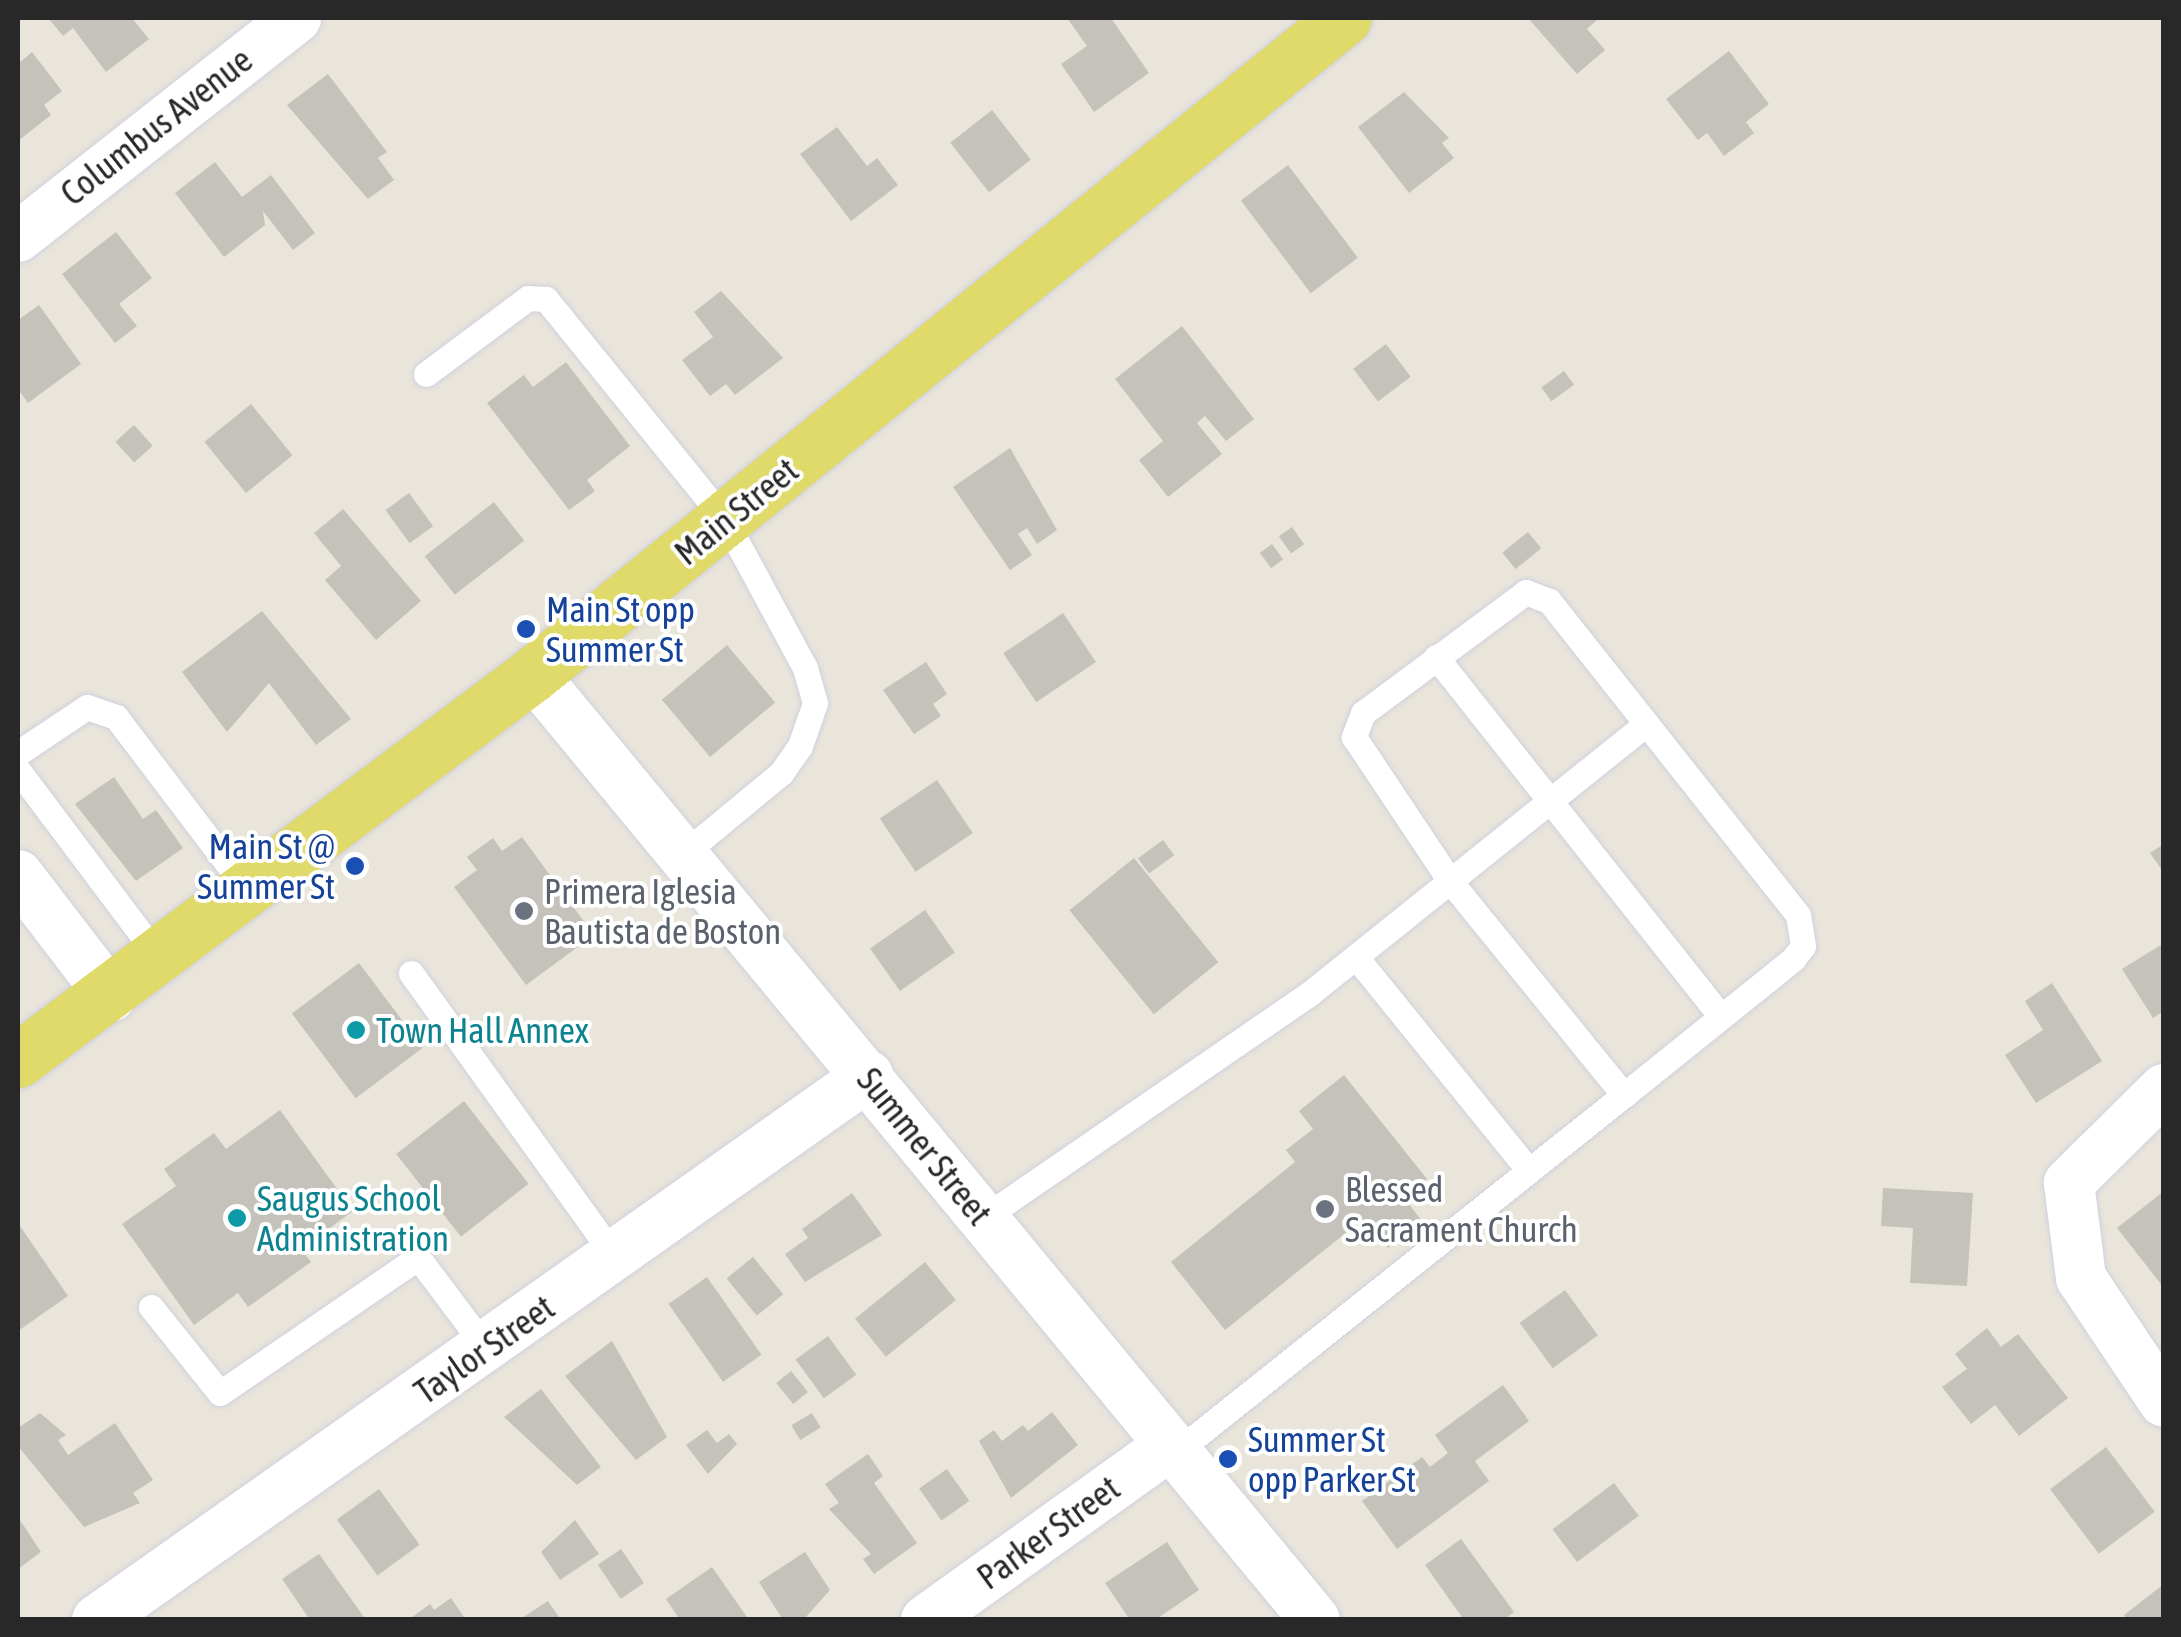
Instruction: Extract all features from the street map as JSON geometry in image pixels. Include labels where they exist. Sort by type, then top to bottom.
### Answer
[{"type":"main road","name":"Main Street","points":[[18,1060],[111,996],[533,674],[1344,18]]},
{"type":"street","name":"Columbus Avenue","points":[[18,237],[296,18]]},
{"type":"street","name":"Summer Street","points":[[533,674],[1315,1620]]},
{"type":"street","points":[[18,876],[111,996]]},
{"type":"street","name":"Taylor Street","points":[[97,1620],[868,1076]]},
{"type":"street","points":[[2164,1088],[2069,1183],[2080,1278],[2164,1402]]},
{"type":"street","name":"Parker Street","points":[[926,1620],[1173,1448]]},
{"type":"lane","points":[[426,374],[528,298],[546,299],[725,520],[815,703],[781,773],[683,854]]},
{"type":"lane","points":[[1173,1448],[1528,1171],[1624,1095],[1799,954],[1805,930],[1646,724],[1539,593],[1520,593],[1363,713],[1354,736],[1450,881],[1624,1095]]},
{"type":"lane","points":[[1436,657],[1722,1016]]},
{"type":"lane","points":[[18,753],[87,707],[116,717],[249,892]]},
{"type":"lane","points":[[984,1218],[1356,957],[1646,724]]},
{"type":"lane","points":[[18,770],[160,959]]},
{"type":"lane","points":[[1356,957],[1528,1171]]},
{"type":"lane","points":[[411,973],[615,1257]]},
{"type":"lane","points":[[151,1307],[220,1393],[411,1262],[423,1264],[486,1348]]},
{"type":"building","points":[[48,18],[132,18],[149,39],[106,72],[73,28],[63,36]]},
{"type":"building","points":[[1067,18],[1111,18],[1149,73],[1094,112],[1061,64],[1087,46]]},
{"type":"building","points":[[1528,18],[1599,18],[1587,29],[1605,50],[1577,74]]},
{"type":"building","points":[[1729,51],[1769,104],[1746,122],[1754,133],[1724,156],[1707,133],[1698,140],[1666,99]]},
{"type":"building","points":[[32,52],[62,91],[44,105],[51,115],[18,141],[18,64]]},
{"type":"building","points":[[328,74],[387,152],[378,158],[394,180],[368,199],[287,105]]},
{"type":"building","points":[[1404,92],[1449,138],[1442,143],[1454,158],[1409,193],[1358,127]]},
{"type":"building","points":[[992,110],[1031,160],[989,192],[950,143]]},
{"type":"building","points":[[837,127],[867,166],[877,158],[898,185],[851,221],[800,154]]},
{"type":"building","points":[[215,162],[242,197],[271,175],[315,233],[293,250],[263,211],[265,225],[224,257],[175,193]]},
{"type":"building","points":[[1288,165],[1358,258],[1311,293],[1241,201]]},
{"type":"building","points":[[116,232],[152,278],[119,304],[137,326],[115,343],[62,274]]},
{"type":"building","points":[[721,291],[783,358],[735,395],[726,384],[710,396],[682,360],[713,337],[694,312]]},
{"type":"building","points":[[39,305],[81,364],[28,403],[18,389],[18,320]]},
{"type":"building","points":[[1182,326],[1254,419],[1226,441],[1205,416],[1197,423],[1222,454],[1168,497],[1139,460],[1163,441],[1115,379]]},
{"type":"building","points":[[1386,344],[1411,377],[1378,401],[1353,369]]},
{"type":"building","points":[[566,362],[630,446],[587,480],[595,491],[569,510],[487,403],[524,375],[533,387]]},
{"type":"building","points":[[1564,371],[1574,385],[1551,401],[1541,387]]},
{"type":"building","points":[[251,404],[293,455],[246,493],[204,442]]},
{"type":"building","points":[[134,425],[153,446],[134,463],[115,442]]},
{"type":"building","points":[[1010,448],[1057,530],[1037,544],[1027,528],[1018,534],[1032,555],[1010,570],[953,487]]},
{"type":"building","points":[[409,493],[433,526],[410,543],[386,510]]},
{"type":"building","points":[[494,502],[524,541],[455,595],[425,556]]},
{"type":"building","points":[[343,509],[421,601],[376,640],[325,580],[341,566],[314,533]]},
{"type":"building","points":[[1292,527],[1304,544],[1291,553],[1279,536]]},
{"type":"building","points":[[1528,532],[1541,548],[1516,569],[1502,553]]},
{"type":"building","points":[[1272,544],[1283,559],[1271,568],[1260,553]]},
{"type":"building","points":[[262,611],[351,719],[316,745],[269,683],[227,732],[182,672]]},
{"type":"building","points":[[1063,613],[1096,662],[1036,702],[1003,653]]},
{"type":"building","points":[[727,645],[775,702],[710,757],[662,700]]},
{"type":"building","points":[[926,662],[947,694],[933,704],[941,716],[914,734],[883,690]]},
{"type":"building","points":[[114,777],[143,819],[156,810],[183,848],[136,881],[75,804]]},
{"type":"building","points":[[937,780],[973,833],[916,872],[880,819]]},
{"type":"building","name":"Primera Iglesia Bautista de Boston","points":[[522,837],[594,935],[526,985],[454,887],[477,870],[467,857],[493,838],[502,851]]},
{"type":"building","points":[[1163,840],[1174,855],[1149,874],[1138,858]]},
{"type":"building","points":[[2164,844],[2164,873],[2150,853]]},
{"type":"building","points":[[1134,858],[1218,962],[1154,1014],[1069,910]]},
{"type":"building","points":[[925,910],[955,953],[900,991],[870,948]]},
{"type":"building","points":[[2164,943],[2164,1011],[2153,1018],[2122,969]]},
{"type":"building","name":"Town Hall Annex","points":[[359,963],[423,1048],[356,1098],[292,1014]]},
{"type":"building","points":[[2052,983],[2102,1061],[2036,1103],[2005,1055],[2043,1030],[2025,1001]]},
{"type":"building","name":"Blessed Sacrament Church","points":[[1344,1075],[1427,1179],[1404,1198],[1422,1221],[1388,1248],[1370,1225],[1359,1234],[1353,1227],[1225,1330],[1171,1262],[1295,1162],[1286,1150],[1313,1129],[1299,1111]]},
{"type":"building","points":[[464,1101],[529,1184],[461,1237],[396,1154]]},
{"type":"building","name":"Saugus School Administration","points":[[280,1110],[353,1211],[301,1249],[311,1262],[248,1307],[238,1293],[194,1325],[122,1224],[176,1186],[164,1169],[214,1133],[226,1149]]},
{"type":"building","points":[[1883,1188],[1973,1193],[1967,1286],[1910,1283],[1913,1228],[1881,1226]]},
{"type":"building","points":[[2164,1191],[2164,1288],[2117,1228]]},
{"type":"building","points":[[852,1193],[882,1235],[805,1282],[785,1254],[808,1238],[802,1229]]},
{"type":"building","points":[[18,1223],[68,1296],[18,1331]]},
{"type":"building","points":[[753,1257],[783,1294],[757,1316],[727,1278]]},
{"type":"building","points":[[925,1262],[956,1300],[886,1357],[855,1319]]},
{"type":"building","points":[[707,1277],[761,1355],[723,1382],[668,1304]]},
{"type":"building","points":[[1565,1290],[1598,1335],[1553,1368],[1520,1323]]},
{"type":"building","points":[[1987,1328],[2001,1347],[2018,1334],[2068,1398],[2019,1436],[1995,1405],[1971,1424],[1942,1387],[1967,1369],[1955,1354]]},
{"type":"building","points":[[828,1336],[856,1375],[824,1398],[796,1360]]},
{"type":"building","points":[[612,1341],[667,1437],[636,1460],[565,1376]]},
{"type":"building","points":[[791,1371],[808,1392],[793,1404],[776,1383]]},
{"type":"building","points":[[1503,1385],[1529,1421],[1475,1461],[1489,1481],[1397,1549],[1362,1501],[1422,1457],[1430,1467],[1448,1453],[1435,1435]]},
{"type":"building","points":[[541,1389],[601,1467],[577,1485],[504,1417]]},
{"type":"building","points":[[1052,1412],[1078,1445],[1011,1498],[979,1441],[994,1430],[1002,1441],[1023,1425],[1028,1431]]},
{"type":"building","points":[[40,1413],[66,1435],[58,1440],[68,1455],[115,1423],[153,1480],[133,1493],[140,1503],[84,1527],[18,1446],[18,1428]]},
{"type":"building","points":[[812,1413],[821,1428],[800,1440],[791,1425]]},
{"type":"building","points":[[707,1430],[717,1443],[729,1434],[737,1444],[708,1474],[686,1445]]},
{"type":"building","points":[[2106,1447],[2155,1512],[2099,1554],[2050,1489]]},
{"type":"building","points":[[868,1454],[883,1476],[874,1483],[917,1543],[874,1574],[863,1559],[871,1554],[829,1509],[839,1503],[825,1484]]},
{"type":"building","points":[[947,1469],[969,1501],[942,1520],[919,1489]]},
{"type":"building","points":[[1614,1483],[1639,1516],[1577,1562],[1553,1529]]},
{"type":"building","points":[[379,1489],[420,1545],[377,1575],[337,1520]]},
{"type":"building","points":[[18,1517],[41,1552],[18,1569]]},
{"type":"building","points":[[575,1520],[599,1554],[560,1580],[541,1552]]},
{"type":"building","points":[[1461,1539],[1514,1612],[1504,1620],[1464,1620],[1425,1565]]},
{"type":"building","points":[[1167,1542],[1199,1590],[1155,1620],[1130,1620],[1105,1583]]},
{"type":"building","points":[[621,1549],[644,1583],[621,1599],[598,1565]]},
{"type":"building","points":[[805,1552],[830,1590],[805,1618],[783,1620],[759,1582]]},
{"type":"building","points":[[319,1554],[366,1620],[310,1620],[282,1579]]},
{"type":"building","points":[[712,1567],[749,1620],[680,1620],[666,1599]]},
{"type":"building","points":[[2164,1584],[2164,1620],[2127,1620],[2124,1615]]},
{"type":"building","points":[[451,1598],[466,1620],[408,1620],[430,1604],[434,1610]]},
{"type":"building","points":[[548,1601],[561,1620],[519,1620]]},
{"type":"place","name":"Main St opp Summer St","points":[[526,629]]},
{"type":"place","name":"Main St @ Summer St","points":[[355,866]]},
{"type":"place","name":"Primera Iglesia Bautista de Boston","points":[[524,911]]},
{"type":"place","name":"Town Hall Annex","points":[[356,1030]]},
{"type":"place","name":"Blessed Sacrament Church","points":[[1325,1209]]},
{"type":"place","name":"Saugus School Administration","points":[[237,1218]]},
{"type":"place","name":"Summer St opp Parker St","points":[[1228,1459]]}]
